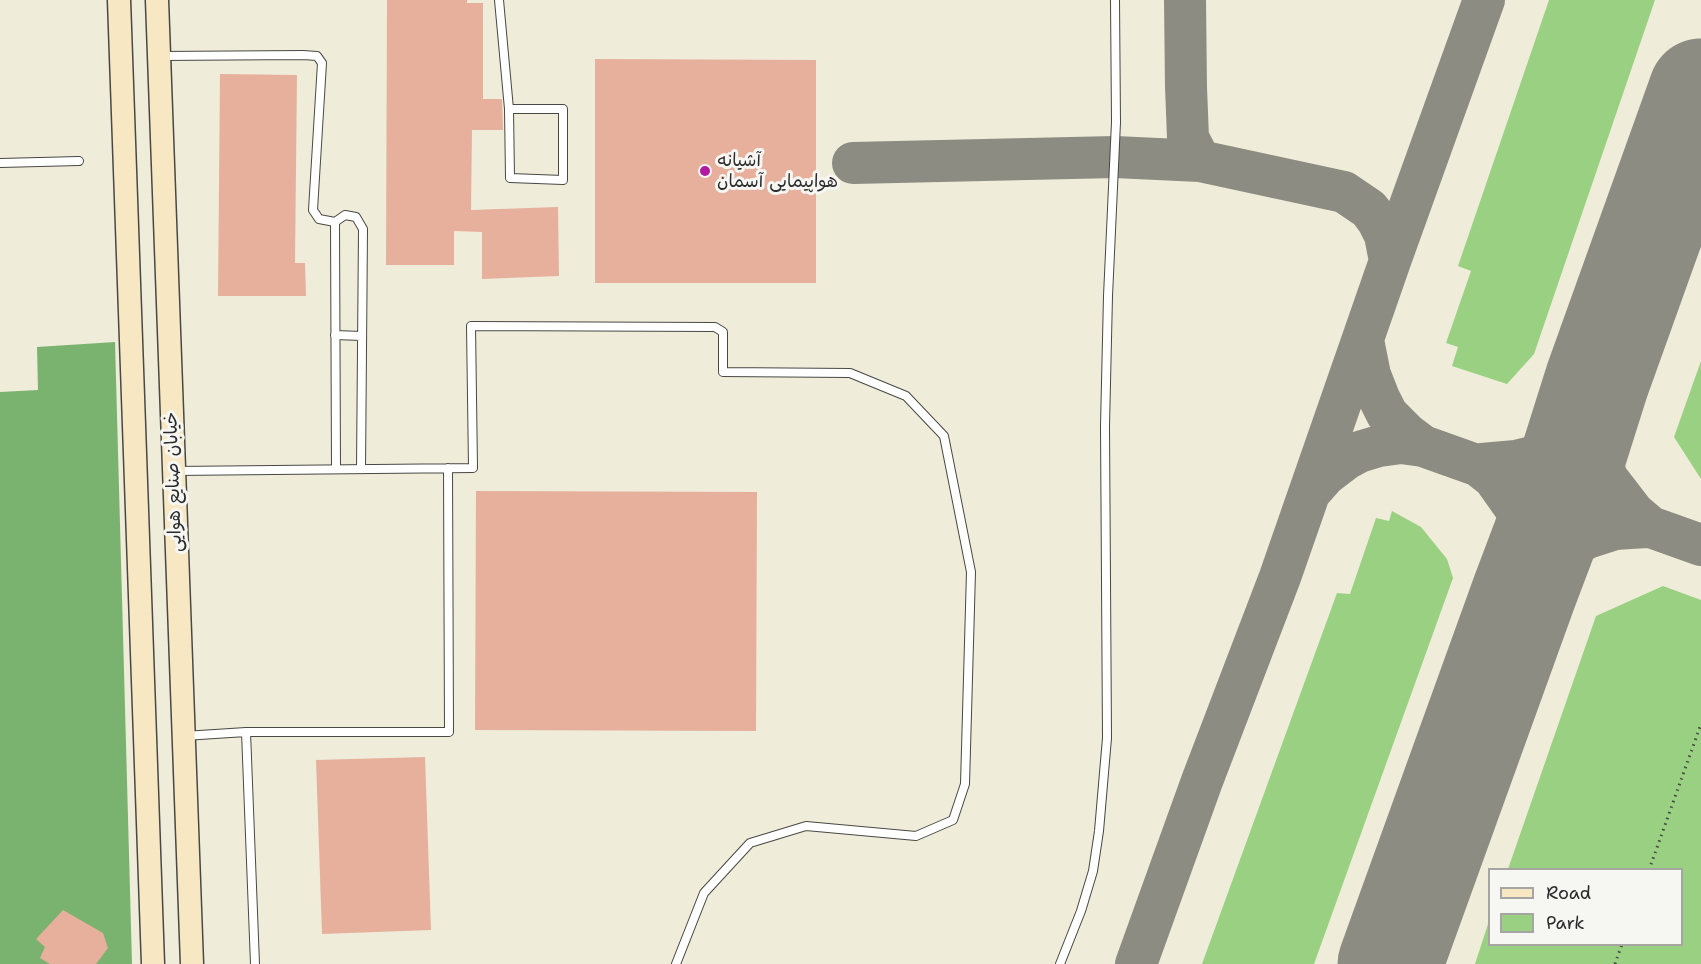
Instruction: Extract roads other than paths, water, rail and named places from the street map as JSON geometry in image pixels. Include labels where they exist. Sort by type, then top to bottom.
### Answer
[{"type":"street","points":[[119,0],[153,964]]},
{"type":"street","name":"خیابان صنایع هوایی","points":[[156,0],[192,964]]},
{"type":"street","points":[[121,56],[159,56]]},
{"type":"street","points":[[130,307],[168,306]]},
{"type":"street","points":[[136,472],[174,471]]},
{"type":"street","points":[[145,738],[184,736]]},
{"type":"lane","points":[[499,0],[509,109],[510,178],[563,180],[563,110],[509,109]]},
{"type":"lane","points":[[1059,964],[1081,911],[1093,871],[1107,738],[1105,426],[1108,285],[1116,122],[1115,0]]},
{"type":"lane","points":[[159,56],[303,55],[317,56],[322,63],[313,210],[319,219],[335,222],[345,215],[356,217],[363,229],[361,468]]},
{"type":"lane","points":[[0,163],[79,161]]},
{"type":"lane","points":[[335,222],[336,469]]},
{"type":"lane","points":[[174,471],[473,468],[471,326],[715,327],[723,332],[723,372],[850,374],[906,396],[944,436],[971,572],[964,784],[953,820],[916,836],[806,826],[750,843],[704,893],[676,964]]},
{"type":"lane","points":[[335,335],[362,336]]},
{"type":"lane","points":[[184,736],[246,732],[449,732],[448,468]]},
{"type":"lane","points":[[246,732],[255,964]]},
{"type":"place","name":"آشیانه هواپیمایی آسمان","points":[[705,171]]}]
